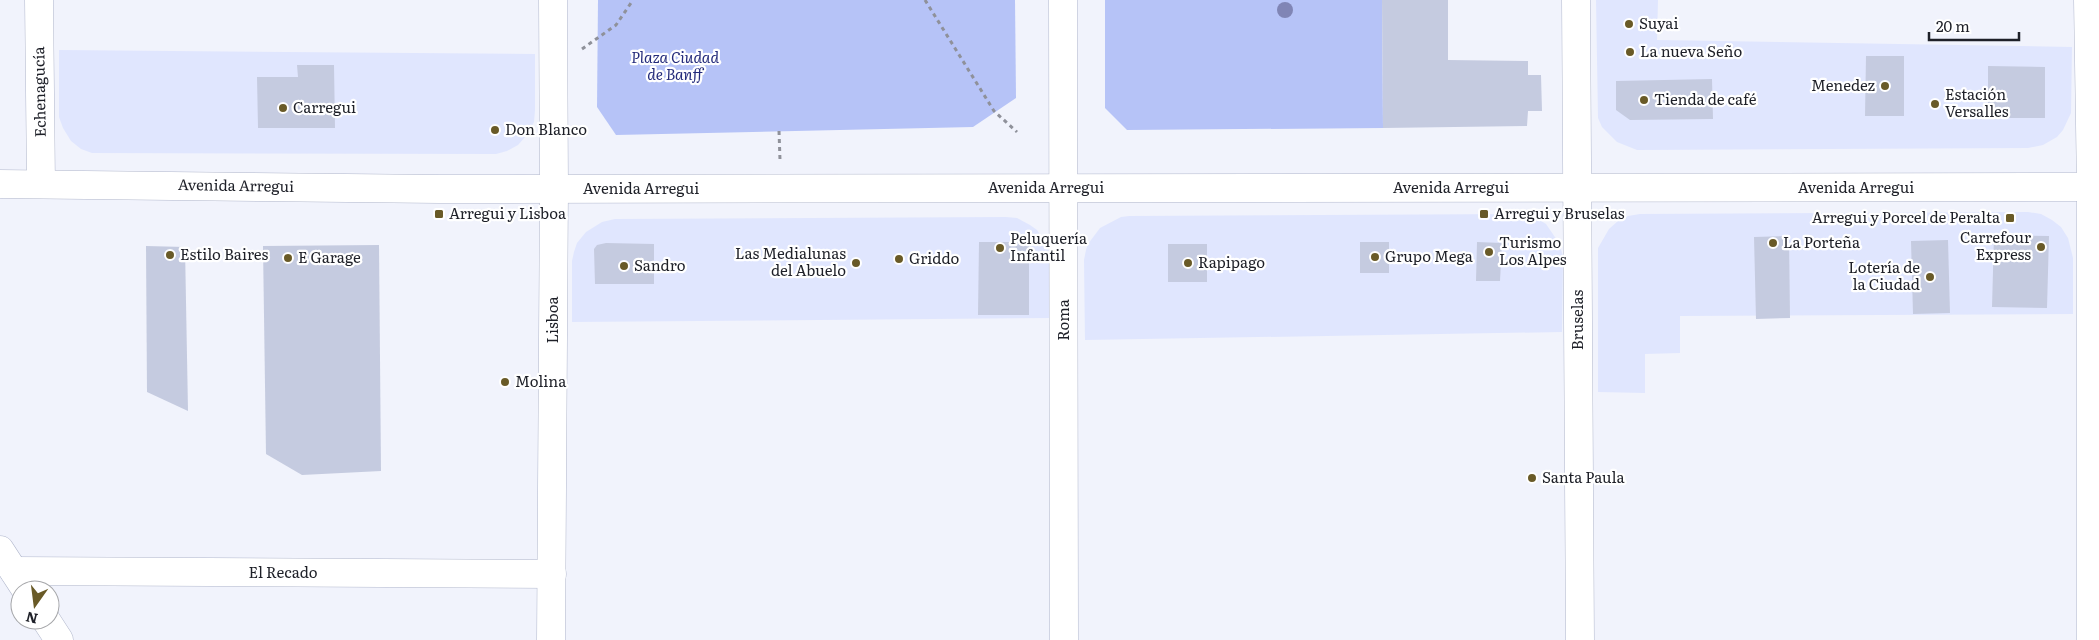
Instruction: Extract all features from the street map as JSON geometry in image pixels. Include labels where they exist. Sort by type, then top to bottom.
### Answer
[{"type":"street","name":"Echenagucía","points":[[39,0],[41,184]]},
{"type":"street","name":"Lisboa","points":[[551,640],[554,188],[553,0]]},
{"type":"street","name":"Roma","points":[[1063,0],[1064,640]]},
{"type":"street","name":"Bruselas","points":[[1576,0],[1580,640]]},
{"type":"street","points":[[2088,0],[2096,186],[2094,635]]},
{"type":"street","name":"Avenida Arregui","points":[[0,184],[554,188],[2096,186]]},
{"type":"street","name":"El Recado","points":[[13,570],[552,574]]},
{"type":"path","points":[[554,68],[616,26],[633,0]]},
{"type":"path","points":[[925,0],[994,111],[1018,132]]},
{"type":"shaded area","points":[[1596,0],[1658,0],[1657,40],[2072,47],[2071,113],[2063,130],[2057,137],[2043,145],[2028,148],[1637,150],[1617,142],[1602,127],[1598,118]]},
{"type":"shaded area","points":[[59,50],[535,54],[534,122],[518,145],[496,154],[92,153],[81,149],[71,141],[59,117]]},
{"type":"shaded area","points":[[2028,212],[2041,214],[2052,220],[2061,227],[2068,238],[2073,258],[2073,314],[1680,316],[1680,353],[1645,354],[1645,393],[1598,392],[1598,248],[1609,229],[1618,221],[1628,216],[1640,214]]},
{"type":"shaded area","points":[[1519,214],[1538,219],[1546,224],[1559,243],[1563,256],[1562,332],[1085,340],[1084,260],[1086,250],[1088,244],[1100,228],[1121,217]]},
{"type":"shaded area","points":[[1017,218],[1030,225],[1037,230],[1045,242],[1050,256],[1050,318],[572,322],[572,261],[574,252],[577,243],[586,232],[602,222],[615,219]]},
{"type":"green space","name":"Plaza Ciudad de Banff","points":[[598,0],[1015,0],[1016,98],[973,127],[616,135],[597,107]]},
{"type":"green space","points":[[1105,0],[1382,0],[1383,128],[1127,130],[1105,108]]},
{"type":"building","points":[[1382,0],[1448,0],[1448,60],[1528,61],[1528,75],[1541,75],[1542,111],[1528,111],[1527,126],[1383,128]]},
{"type":"building","name":"Menedez","points":[[1866,56],[1904,56],[1904,116],[1865,116]]},
{"type":"building","points":[[297,65],[334,65],[335,128],[258,128],[257,77],[298,77]]},
{"type":"building","points":[[1988,66],[2045,67],[2045,118],[1988,118]]},
{"type":"building","points":[[1712,79],[1713,119],[1630,120],[1616,110],[1616,81]]},
{"type":"building","points":[[1994,235],[2049,236],[2047,308],[1992,307]]},
{"type":"building","points":[[1789,236],[1790,318],[1756,319],[1754,237]]},
{"type":"building","name":"Lotería de la Ciudad","points":[[1948,240],[1950,313],[1913,314],[1911,241]]},
{"type":"building","points":[[979,242],[1029,242],[1029,315],[978,315]]},
{"type":"building","name":"Grupo Mega","points":[[1360,242],[1389,242],[1389,273],[1360,273]]},
{"type":"building","points":[[1477,242],[1502,243],[1500,281],[1476,281]]},
{"type":"building","name":"Sandro","points":[[606,243],[654,244],[654,284],[595,284],[594,249],[597,245]]},
{"type":"building","name":"Rapipago","points":[[1168,244],[1207,244],[1207,282],[1168,282]]},
{"type":"building","points":[[379,245],[381,471],[302,475],[266,454],[263,246]]},
{"type":"building","points":[[146,246],[185,247],[188,411],[147,392]]},
{"type":"place","name":"Suyai","points":[[1629,24]]},
{"type":"place","name":"La nueva Seño","points":[[1630,52]]},
{"type":"place","name":"Menedez","points":[[1885,86]]},
{"type":"place","name":"Tienda de café","points":[[1644,100]]},
{"type":"place","name":"Estación Versalles","points":[[1935,104]]},
{"type":"place","name":"Carregui","points":[[283,108]]},
{"type":"place","name":"Don Blanco","points":[[495,130]]},
{"type":"place","name":"Arregui y Lisboa","points":[[439,214]]},
{"type":"place","name":"Arregui y Bruselas","points":[[1484,214]]},
{"type":"place","name":"Arregui y Porcel de Peralta","points":[[2010,218]]},
{"type":"place","name":"La Porteña","points":[[1773,243]]},
{"type":"place","name":"Carrefour Express","points":[[2041,247]]},
{"type":"place","name":"Peluquería Infantil","points":[[1000,248]]},
{"type":"place","name":"Turismo Los Alpes","points":[[1489,252]]},
{"type":"place","name":"Estilo Baires","points":[[170,255]]},
{"type":"place","name":"Grupo Mega","points":[[1375,257]]},
{"type":"place","name":"E Garage","points":[[288,258]]},
{"type":"place","name":"Griddo","points":[[899,259]]},
{"type":"place","name":"Las Medialunas del Abuelo","points":[[856,263]]},
{"type":"place","name":"Rapipago","points":[[1188,263]]},
{"type":"place","name":"Sandro","points":[[624,266]]},
{"type":"place","name":"Lotería de la Ciudad","points":[[1930,277]]},
{"type":"place","name":"Molina","points":[[505,382]]},
{"type":"place","name":"Santa Paula","points":[[1532,478]]}]
